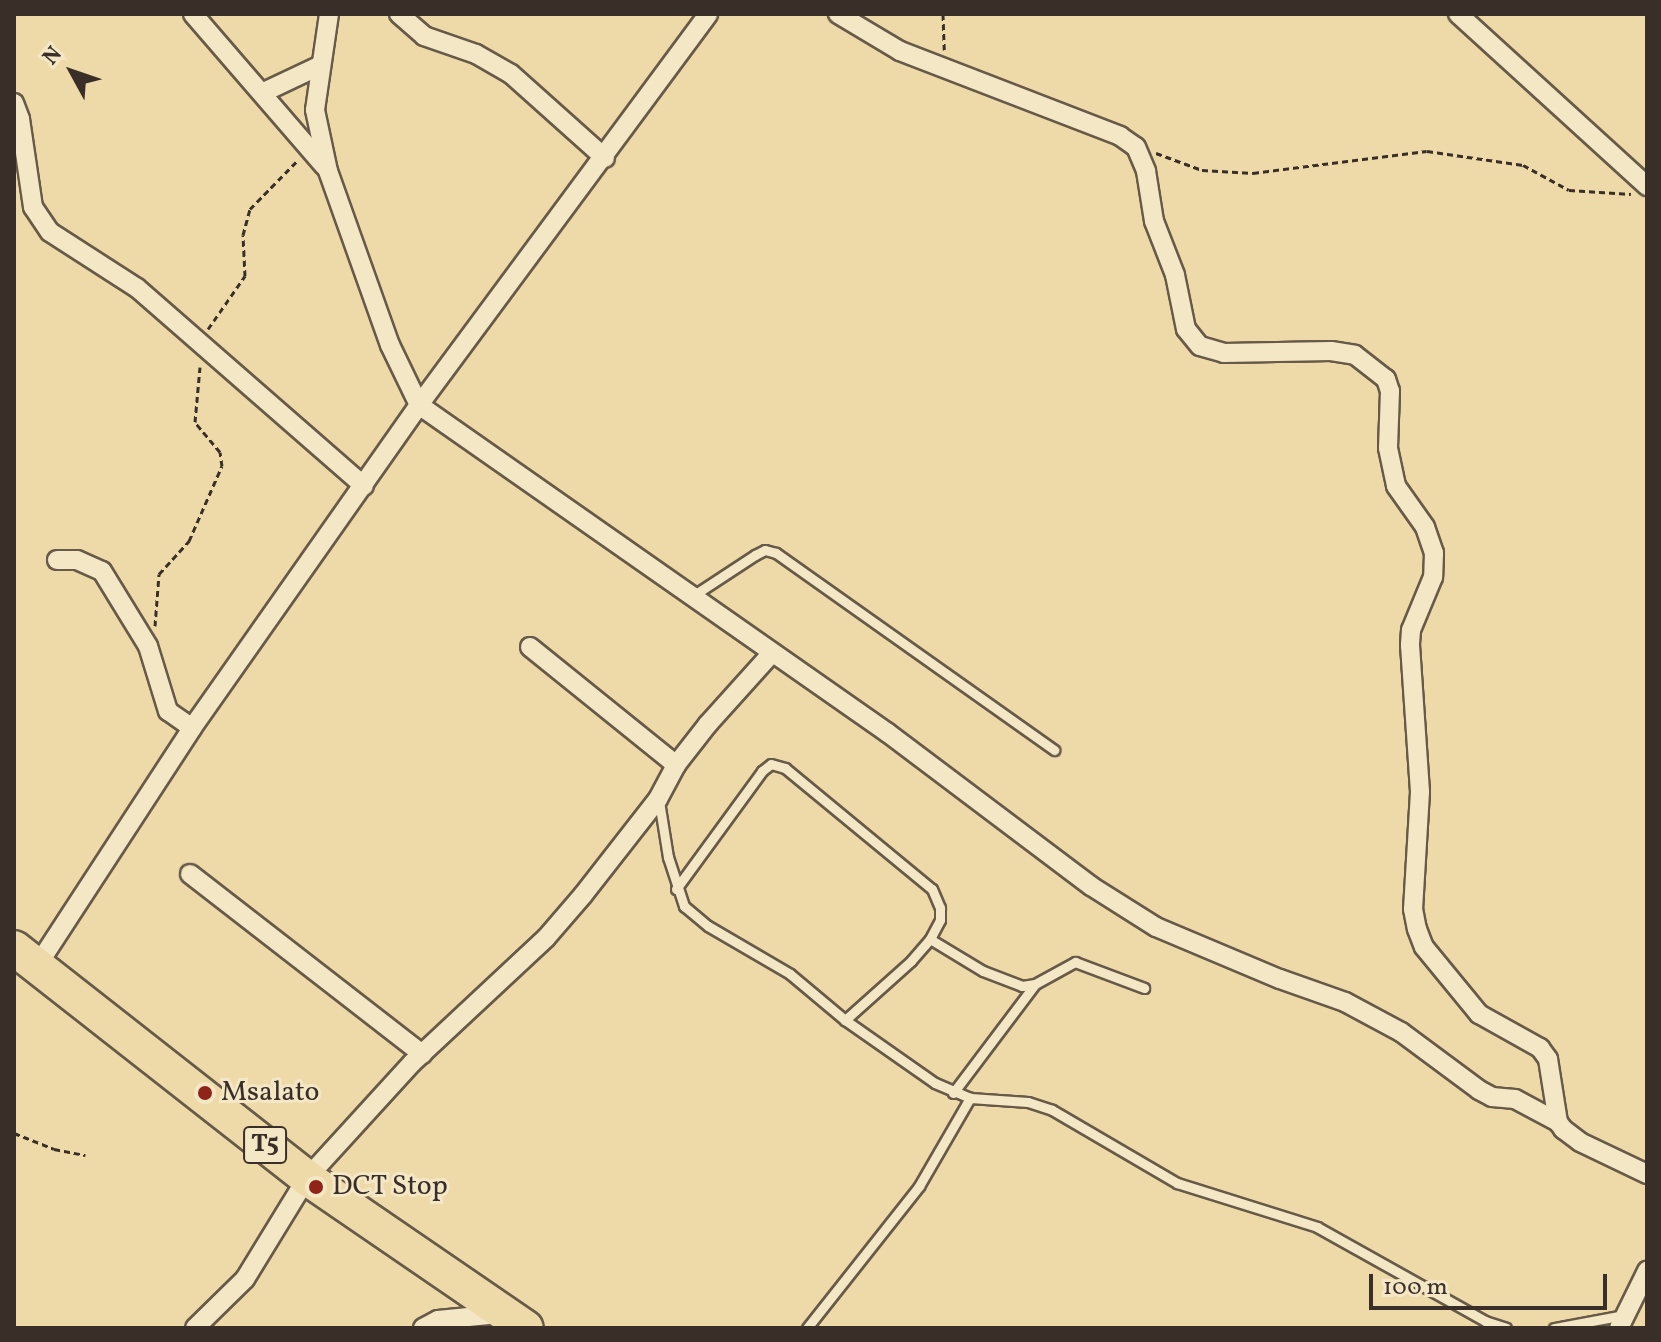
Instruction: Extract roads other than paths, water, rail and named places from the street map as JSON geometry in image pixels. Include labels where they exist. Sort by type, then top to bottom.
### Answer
[{"type":"highway","name":"T5","points":[[26,957],[307,1178],[516,1321]]},
{"type":"street","points":[[193,14],[264,92],[328,171]]},
{"type":"street","points":[[329,14],[315,110],[328,171],[390,345],[419,405],[888,733],[1091,886],[1156,927],[1280,979],[1345,1002],[1401,1032],[1479,1090],[1492,1097],[1515,1099],[1558,1122],[1580,1142],[1647,1174]]},
{"type":"street","points":[[399,14],[424,36],[476,54],[511,74],[605,158]]},
{"type":"street","points":[[26,957],[192,728],[419,405],[605,158],[708,14]]},
{"type":"street","points":[[838,14],[900,51],[1120,136],[1136,147],[1191,339],[1224,353],[1331,351],[1355,355],[1386,379],[1390,391],[1388,448],[1396,486],[1425,527],[1434,553],[1433,577],[1411,630],[1410,645],[1420,792],[1413,909],[1417,929],[1424,947],[1466,1002],[1479,1014],[1540,1048],[1548,1059],[1558,1122]]},
{"type":"street","points":[[1458,14],[1643,190]]},
{"type":"street","points":[[264,92],[319,66]]},
{"type":"street","points":[[14,103],[20,119],[33,207],[39,220],[63,243],[137,288],[364,486]]},
{"type":"street","points":[[14,194],[33,207]]},
{"type":"street","points":[[57,560],[77,560],[102,571],[153,657],[159,693],[168,711],[192,728]]},
{"type":"street","points":[[530,647],[676,765]]},
{"type":"street","points":[[195,1328],[245,1279],[307,1178],[422,1054],[546,938],[658,799],[676,765],[772,653]]},
{"type":"street","points":[[190,874],[422,1054]]},
{"type":"street","points":[[1622,1322],[1647,1271]]},
{"type":"street","points":[[423,1328],[438,1320],[464,1315],[516,1321]]},
{"type":"lane","points":[[691,597],[755,555],[765,550],[776,553],[1054,750]]},
{"type":"lane","points":[[676,889],[747,789],[771,764],[785,768],[932,889],[940,908],[940,920],[930,939],[911,961],[845,1020]]},
{"type":"lane","points":[[658,799],[676,889],[684,906],[694,916],[790,974],[845,1020],[953,1093],[970,1098],[1028,1102],[1052,1110],[1177,1183],[1317,1227],[1485,1321],[1506,1328]]},
{"type":"lane","points":[[930,939],[1005,982],[1022,986],[1035,984],[1075,962],[1144,988]]},
{"type":"lane","points":[[953,1093],[1035,984]]},
{"type":"lane","points":[[807,1328],[919,1186],[970,1098]]},
{"type":"lane","points":[[1554,1328],[1622,1322]]},
{"type":"place","name":"Msalato","points":[[205,1093]]},
{"type":"place","name":"DCT Stop","points":[[316,1187]]}]
